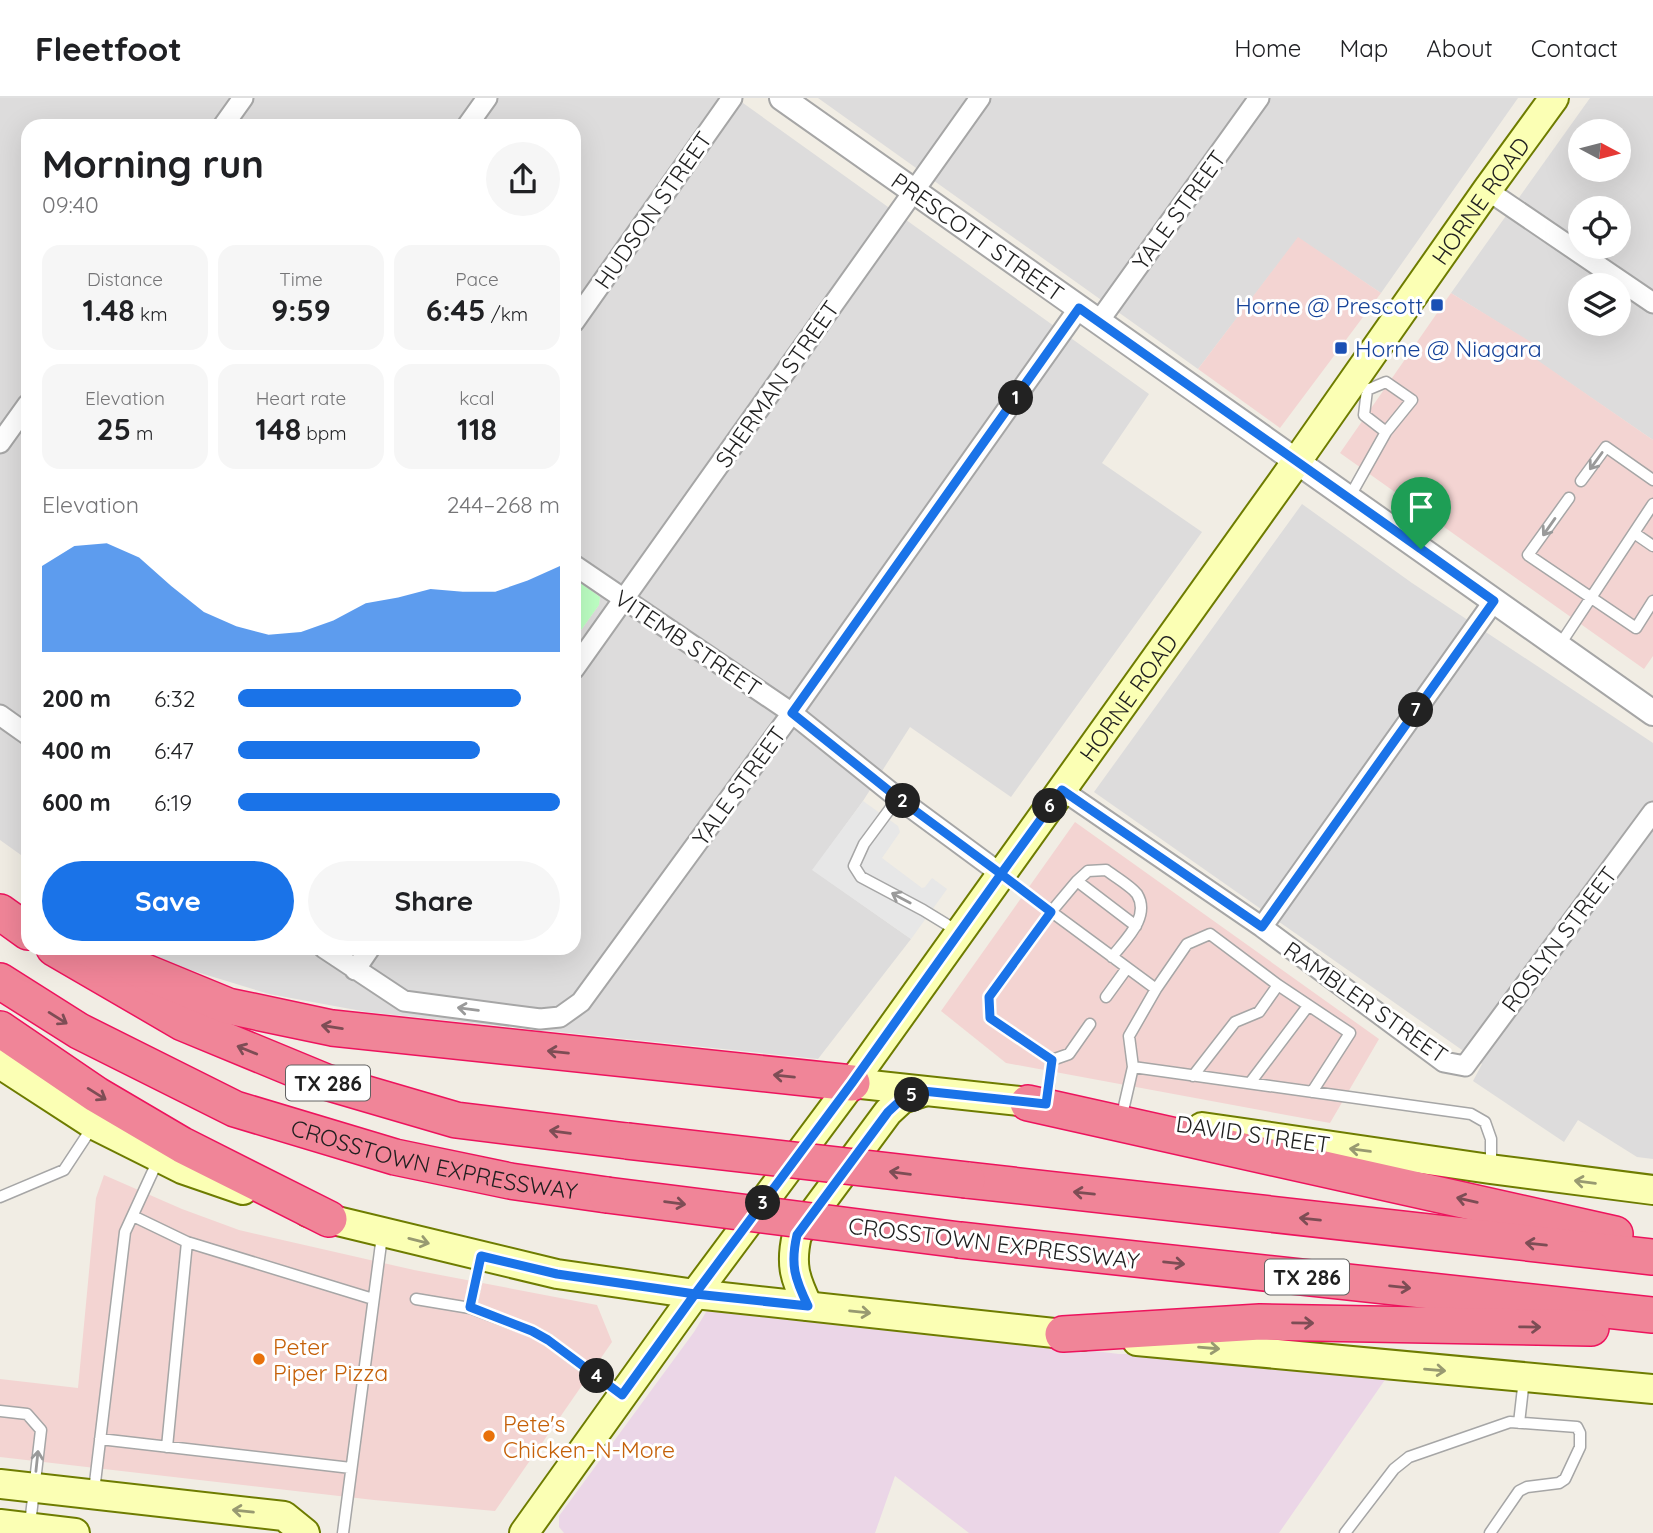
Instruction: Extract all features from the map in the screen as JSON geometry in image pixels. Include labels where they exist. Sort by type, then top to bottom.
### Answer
[{"type":"highway","points":[[0,911],[21,920]]},
{"type":"highway","points":[[0,911],[21,927]]},
{"type":"highway","name":"CROSSTOWN EXPRESSWAY","points":[[66,955],[183,1023],[326,1082],[456,1120],[1653,1257]]},
{"type":"highway","points":[[104,955],[228,1006],[332,1028],[852,1083]]},
{"type":"highway","name":"CROSSTOWN EXPRESSWAY","points":[[0,981],[79,1031],[235,1109],[395,1157],[510,1181],[960,1240],[1653,1315]]},
{"type":"highway","points":[[0,1029],[97,1095],[182,1145],[329,1219]]},
{"type":"highway","points":[[1037,1103],[1653,1242]]},
{"type":"highway","points":[[1063,1334],[1260,1322],[1653,1330]]},
{"type":"main road","name":"HORNE ROAD","points":[[524,1533],[695,1294],[852,1083],[1297,461],[1360,385],[1487,190],[1554,98]]},
{"type":"main road","points":[[0,1063],[94,1125],[182,1169],[329,1219],[557,1274],[695,1294],[1063,1334],[1524,1378],[1646,1394]]},
{"type":"main road","name":"DAVID STREET","points":[[852,1083],[1037,1103],[1490,1169],[1651,1187]]},
{"type":"main road","points":[[808,1306],[796,1282],[793,1267],[793,1250],[797,1235],[888,1112],[902,1099],[923,1091]]},
{"type":"main road","points":[[0,1484],[284,1516],[305,1533]]},
{"type":"main road","points":[[0,1524],[75,1533]]},
{"type":"street","points":[[228,119],[243,98]]},
{"type":"street","points":[[472,119],[487,98]]},
{"type":"street","name":"HUDSON STREET","points":[[581,311],[732,98]]},
{"type":"street","name":"PRESCOTT STREET","points":[[782,98],[1494,601],[1650,705]]},
{"type":"street","name":"SHERMAN STREET","points":[[581,659],[980,98]]},
{"type":"street","name":"YALE STREET","points":[[355,970],[404,1001],[540,1019],[560,1017],[581,1002],[792,713],[1089,315],[1259,98]]},
{"type":"street","points":[[1487,190],[1653,303]]},
{"type":"street","points":[[0,443],[21,414]]},
{"type":"street","name":"VITEMB STREET","points":[[581,570],[792,713],[898,798],[1001,874]]},
{"type":"street","points":[[1262,927],[1494,601]]},
{"type":"street","points":[[0,715],[21,730]]},
{"type":"street","name":"RAMBLER STREET","points":[[1062,790],[1262,927],[1444,1062],[1465,1066]]},
{"type":"street","name":"ROSLYN STREET","points":[[1465,1066],[1653,812]]},
{"type":"street","points":[[334,955],[355,970],[365,955]]},
{"type":"lane","points":[[1349,498],[1387,432],[1412,400],[1386,382],[1360,385],[1364,415],[1387,432]]},
{"type":"lane","points":[[1581,481],[1606,447],[1653,480]]},
{"type":"lane","points":[[1569,498],[1528,555],[1636,628],[1653,601]]},
{"type":"lane","points":[[1559,646],[1653,504]]},
{"type":"lane","points":[[1634,533],[1653,546]]},
{"type":"lane","points":[[898,798],[864,844],[854,866],[861,877],[960,933]]},
{"type":"lane","points":[[1052,1060],[990,1018],[989,997],[1051,912],[1088,871],[1106,870],[1136,893],[1142,909],[1136,926],[1112,957]]},
{"type":"lane","points":[[1001,874],[1156,989]]},
{"type":"lane","points":[[1077,881],[1136,926]]},
{"type":"lane","points":[[1122,1115],[1133,1067],[1129,1036],[1156,989],[1187,944],[1210,934],[1278,985],[1350,1033],[1312,1092]]},
{"type":"lane","points":[[1106,997],[1126,968]]},
{"type":"lane","points":[[1193,1076],[1235,1022],[1259,1012],[1278,985]]},
{"type":"lane","points":[[1250,1083],[1308,1006]]},
{"type":"lane","points":[[1052,1060],[1069,1054],[1090,1024]]},
{"type":"lane","points":[[1037,1103],[1052,1060]]},
{"type":"lane","points":[[1133,1067],[1472,1114],[1485,1122],[1491,1139],[1490,1169]]},
{"type":"lane","points":[[0,1197],[64,1170],[94,1125]]},
{"type":"lane","points":[[94,1494],[125,1232],[160,1158]]},
{"type":"lane","points":[[133,1216],[187,1241],[373,1299]]},
{"type":"lane","points":[[343,1533],[382,1232]]},
{"type":"lane","points":[[167,1447],[187,1241]]},
{"type":"lane","points":[[470,1307],[481,1256]]},
{"type":"lane","points":[[416,1299],[470,1307],[532,1331],[622,1395]]},
{"type":"lane","points":[[1519,1423],[1524,1378]]},
{"type":"lane","points":[[0,1411],[27,1414],[41,1430],[30,1528]]},
{"type":"lane","points":[[1345,1533],[1394,1469],[1409,1457],[1510,1422],[1577,1427],[1580,1447],[1565,1479],[1559,1483],[1527,1487],[1519,1491],[1490,1533]]},
{"type":"lane","points":[[100,1440],[351,1468]]},
{"type":"shaded area","points":[[0,98],[736,98],[1149,394],[1102,463],[1202,532],[1011,797],[910,727],[863,801],[813,870],[911,939],[818,1059],[367,1012],[269,994],[161,961],[152,955],[581,955],[581,630],[599,605],[600,597],[581,583],[581,119],[21,119],[21,855],[0,840]]},
{"type":"shaded area","points":[[818,98],[1518,98],[1381,293],[1298,238],[1198,369]]},
{"type":"shaded area","points":[[1590,98],[1653,98],[1653,440],[1526,353],[1533,344],[1451,293],[1568,129],[1568,182],[1631,182],[1631,119],[1575,119]]},
{"type":"shaded area","points":[[1298,237],[1381,293],[1280,428],[1198,369]]},
{"type":"shaded area","points":[[1451,293],[1534,344],[1527,353],[1653,440],[1653,656],[1644,669],[1340,453]]},
{"type":"shaded area","points":[[1302,504],[1412,583],[1653,743],[1653,1159],[1637,1157],[1578,1120],[1564,1142],[1473,1081],[1482,1064],[1094,792]]},
{"type":"shaded area","points":[[863,801],[898,826],[900,832],[882,858],[922,888],[932,878],[947,889],[911,939],[812,870]]},
{"type":"shaded area","points":[[1075,822],[1379,1039],[1330,1123],[1006,1063],[941,1011]]},
{"type":"shaded area","points":[[104,1175],[239,1230],[414,1270],[597,1305],[612,1342],[495,1511],[374,1500],[0,1457],[0,1379],[78,1388],[96,1198]]},
{"type":"shaded area","points":[[713,1308],[1119,1354],[1173,1354],[1389,1374],[1279,1533],[969,1533],[895,1476],[875,1533],[564,1533],[559,1527],[559,1516],[706,1312]]},
{"type":"green space","points":[[581,583],[600,597],[599,605],[581,630]]},
{"type":"place","name":"Horne @ Prescott","points":[[1437,305]]},
{"type":"place","name":"Horne @ Niagara","points":[[1341,348]]},
{"type":"place","name":"Peter Piper Pizza","points":[[259,1359]]},
{"type":"place","name":"Pete's Chicken-N-More","points":[[489,1436]]},
{"type":"route","points":[[1421,549],[1079,308],[792,713],[898,798],[1001,874],[852,1083],[695,1294],[557,1274],[481,1256],[470,1307],[548,1340],[622,1395],[695,1294],[808,1306],[796,1282],[793,1267],[793,1250],[797,1235],[888,1112],[902,1099],[923,1091],[1046,1104],[1052,1060],[990,1018],[989,997],[1051,912],[1001,874],[1062,790],[1262,927],[1494,601],[1421,549]]}]
